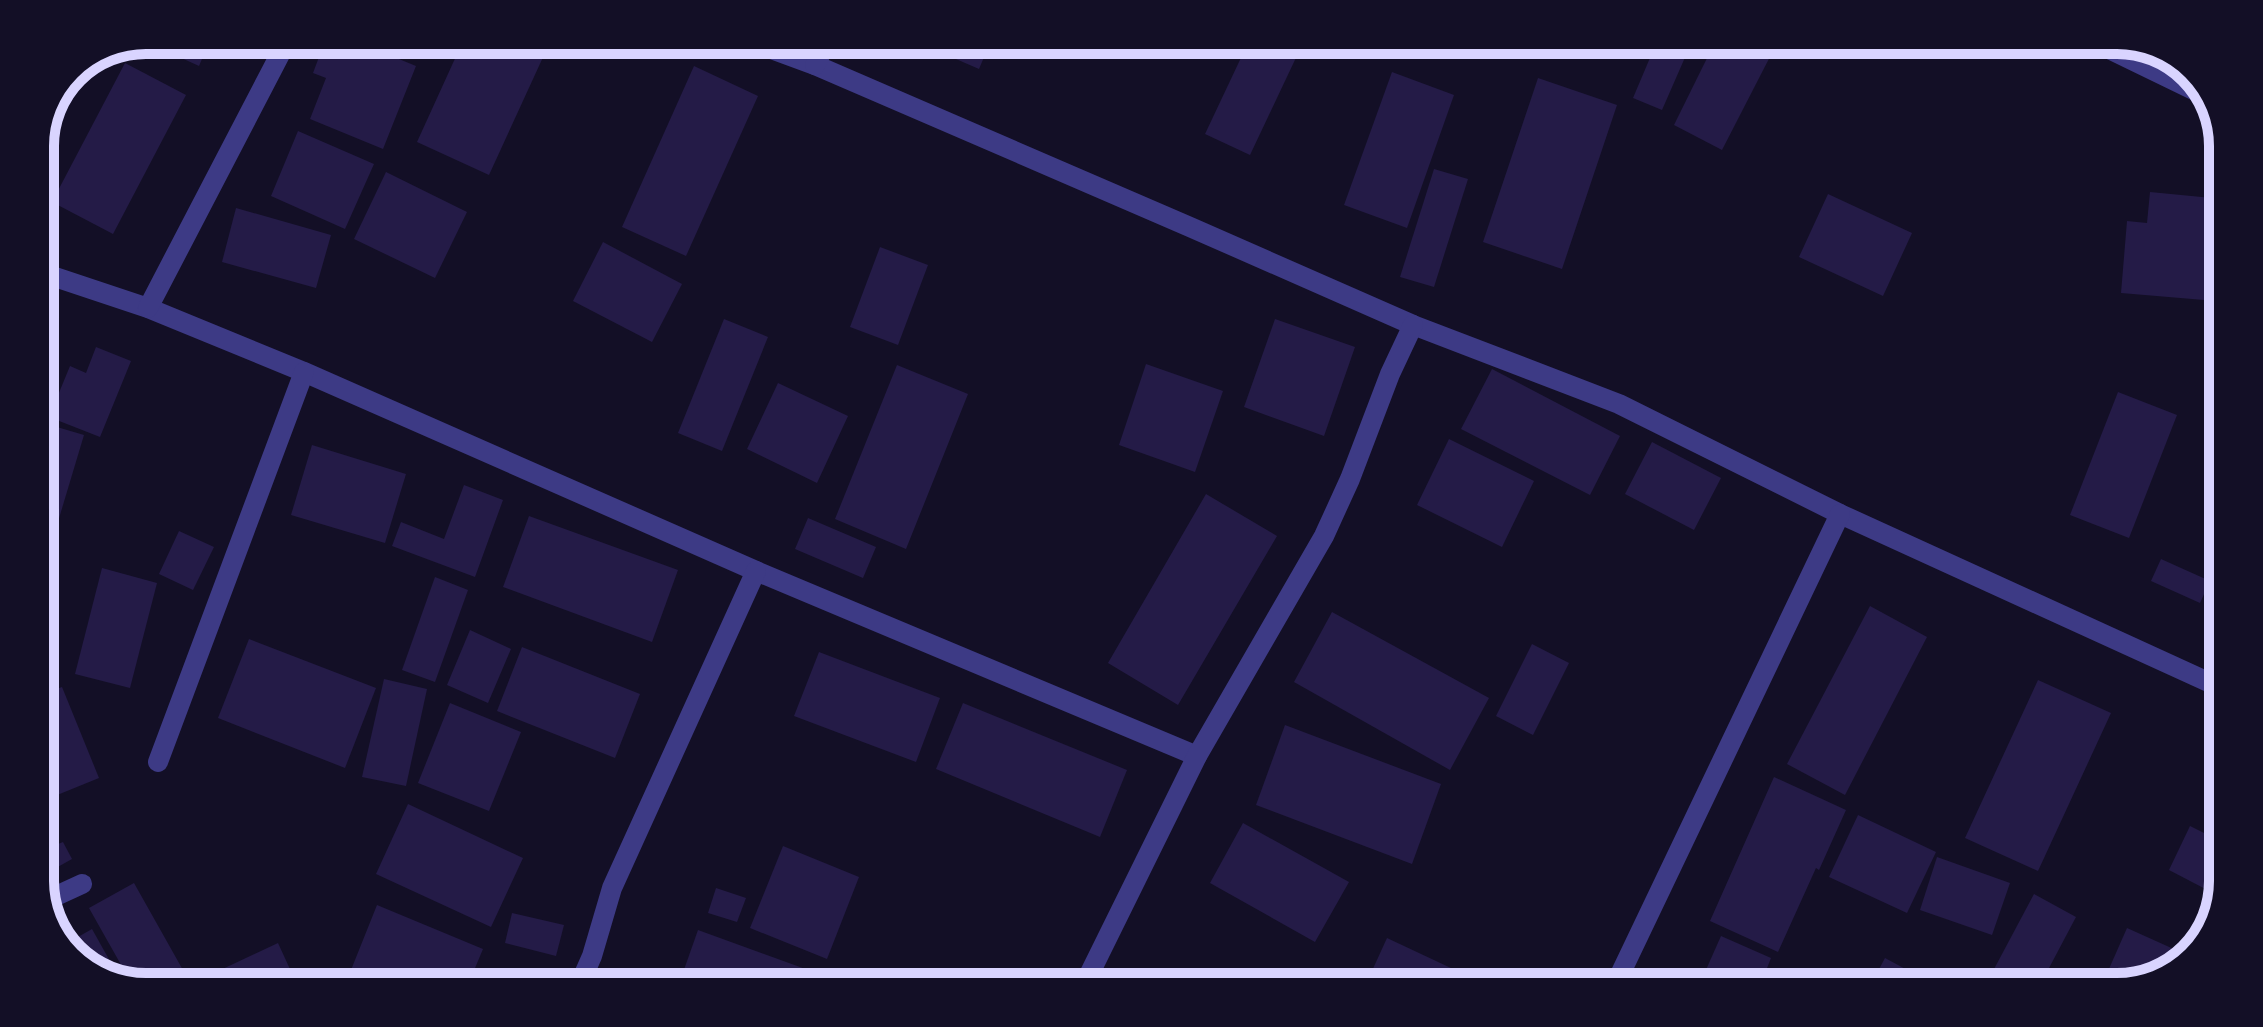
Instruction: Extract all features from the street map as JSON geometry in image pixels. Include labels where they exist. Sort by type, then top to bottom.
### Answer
[{"type":"street","points":[[148,308],[280,54]]},
{"type":"street","points":[[785,54],[1413,325],[1619,404],[1840,514],[2209,682]]},
{"type":"street","points":[[815,65],[820,54]]},
{"type":"street","points":[[2120,54],[2188,87]]},
{"type":"street","points":[[54,277],[148,308],[304,372],[756,571],[1197,756]]},
{"type":"street","points":[[1090,973],[1197,756],[1324,536],[1413,325]]},
{"type":"street","points":[[158,762],[304,372]]},
{"type":"street","points":[[1621,973],[1840,514]]},
{"type":"street","points":[[585,973],[612,888],[756,571]]},
{"type":"street","points":[[56,896],[82,884]]},
{"type":"building","points":[[173,54],[204,54],[199,66]]},
{"type":"building","points":[[320,54],[387,54],[416,66],[383,149],[310,119],[326,78],[313,73]]},
{"type":"building","points":[[457,54],[544,54],[489,175],[417,142]]},
{"type":"building","points":[[944,54],[985,54],[979,69]]},
{"type":"building","points":[[1243,54],[1298,54],[1250,155],[1205,134]]},
{"type":"building","points":[[1652,54],[1686,54],[1662,110],[1633,98]]},
{"type":"building","points":[[1709,54],[1771,54],[1722,150],[1674,125]]},
{"type":"building","points":[[125,63],[186,95],[113,234],[54,203]]},
{"type":"building","points":[[694,66],[758,96],[686,256],[622,227]]},
{"type":"building","points":[[1392,72],[1454,95],[1407,228],[1344,205]]},
{"type":"building","points":[[1538,78],[1617,105],[1562,269],[1483,242]]},
{"type":"building","points":[[82,80],[70,104],[65,101]]},
{"type":"building","points":[[298,131],[374,164],[345,229],[271,196]]},
{"type":"building","points":[[1434,169],[1468,179],[1434,287],[1400,277]]},
{"type":"building","points":[[386,172],[467,212],[435,278],[354,239]]},
{"type":"building","points":[[2150,192],[2209,198],[2204,300],[2121,293],[2127,221],[2147,223]]},
{"type":"building","points":[[1828,194],[1912,233],[1883,296],[1799,257]]},
{"type":"building","points":[[236,208],[331,235],[316,288],[222,262]]},
{"type":"building","points":[[603,242],[682,284],[652,342],[573,301]]},
{"type":"building","points":[[880,247],[928,265],[898,345],[850,327]]},
{"type":"building","points":[[724,319],[768,337],[722,451],[678,433]]},
{"type":"building","points":[[1275,319],[1355,347],[1324,436],[1244,407]]},
{"type":"building","points":[[96,347],[131,361],[100,437],[54,419],[54,405],[70,366],[86,373]]},
{"type":"building","points":[[1146,364],[1223,391],[1195,472],[1119,445]]},
{"type":"building","points":[[897,365],[968,394],[906,549],[835,519]]},
{"type":"building","points":[[1492,369],[1620,436],[1590,495],[1461,429]]},
{"type":"building","points":[[778,383],[848,416],[817,483],[747,449]]},
{"type":"building","points":[[2118,392],[2177,415],[2129,538],[2070,515]]},
{"type":"building","points":[[54,426],[84,435],[54,535]]},
{"type":"building","points":[[1449,439],[1534,481],[1502,547],[1417,505]]},
{"type":"building","points":[[1652,442],[1721,478],[1694,530],[1625,494]]},
{"type":"building","points":[[312,445],[406,474],[385,543],[291,515]]},
{"type":"building","points":[[464,485],[503,500],[475,577],[392,546],[401,522],[444,539]]},
{"type":"building","points":[[1206,494],[1277,536],[1178,705],[1108,663]]},
{"type":"building","points":[[529,516],[678,570],[652,642],[503,587]]},
{"type":"building","points":[[808,518],[876,547],[863,578],[795,549]]},
{"type":"building","points":[[179,531],[214,547],[193,590],[159,574]]},
{"type":"building","points":[[2161,559],[2209,583],[2200,603],[2151,581]]},
{"type":"building","points":[[102,568],[157,583],[130,688],[75,674]]},
{"type":"building","points":[[435,577],[468,590],[435,682],[402,670]]},
{"type":"building","points":[[1870,606],[1927,637],[1845,795],[1787,764]]},
{"type":"building","points":[[1332,612],[1489,698],[1450,770],[1294,682]]},
{"type":"building","points":[[470,630],[511,649],[488,703],[447,685]]},
{"type":"building","points":[[249,639],[376,688],[345,768],[218,718]]},
{"type":"building","points":[[1532,644],[1569,663],[1533,735],[1496,716]]},
{"type":"building","points":[[522,647],[640,694],[615,758],[497,711]]},
{"type":"building","points":[[819,652],[940,698],[916,762],[794,716]]},
{"type":"building","points":[[384,679],[427,689],[406,786],[362,777]]},
{"type":"building","points":[[2038,680],[2111,713],[2038,871],[1965,838]]},
{"type":"building","points":[[62,687],[99,778],[54,796],[54,690]]},
{"type":"building","points":[[450,703],[521,732],[489,811],[418,783]]},
{"type":"building","points":[[963,703],[1127,770],[1100,837],[936,769]]},
{"type":"building","points":[[1285,725],[1441,784],[1412,864],[1256,805]]},
{"type":"building","points":[[1774,777],[1846,810],[1778,952],[1710,921]]},
{"type":"building","points":[[408,804],[523,858],[491,927],[376,874]]},
{"type":"building","points":[[1858,815],[1936,852],[1907,913],[1829,877]]},
{"type":"building","points":[[1243,823],[1349,882],[1315,942],[1210,883]]},
{"type":"building","points":[[2190,826],[2209,836],[2208,890],[2169,870]]},
{"type":"building","points":[[63,842],[72,859],[54,869],[54,846]]},
{"type":"building","points":[[783,846],[859,877],[827,959],[750,928]]},
{"type":"building","points":[[1937,857],[2010,883],[1992,935],[1920,910]]},
{"type":"building","points":[[134,883],[185,973],[124,970],[89,908]]},
{"type":"building","points":[[716,888],[746,898],[737,922],[708,913]]},
{"type":"building","points":[[2034,894],[2076,917],[2046,973],[1992,973]]},
{"type":"building","points":[[377,905],[483,949],[473,973],[350,973]]},
{"type":"building","points":[[512,913],[564,925],[556,956],[505,943]]},
{"type":"building","points":[[2127,928],[2177,951],[2158,964],[2141,970],[2107,973]]},
{"type":"building","points":[[92,929],[113,967],[90,954],[75,939]]},
{"type":"building","points":[[698,930],[811,971],[810,973],[683,973]]},
{"type":"building","points":[[1721,936],[1771,958],[1765,973],[1705,972]]},
{"type":"building","points":[[1387,938],[1462,973],[1371,973]]},
{"type":"building","points":[[278,943],[292,973],[214,973]]},
{"type":"building","points":[[1885,958],[1913,973],[1877,973]]}]
